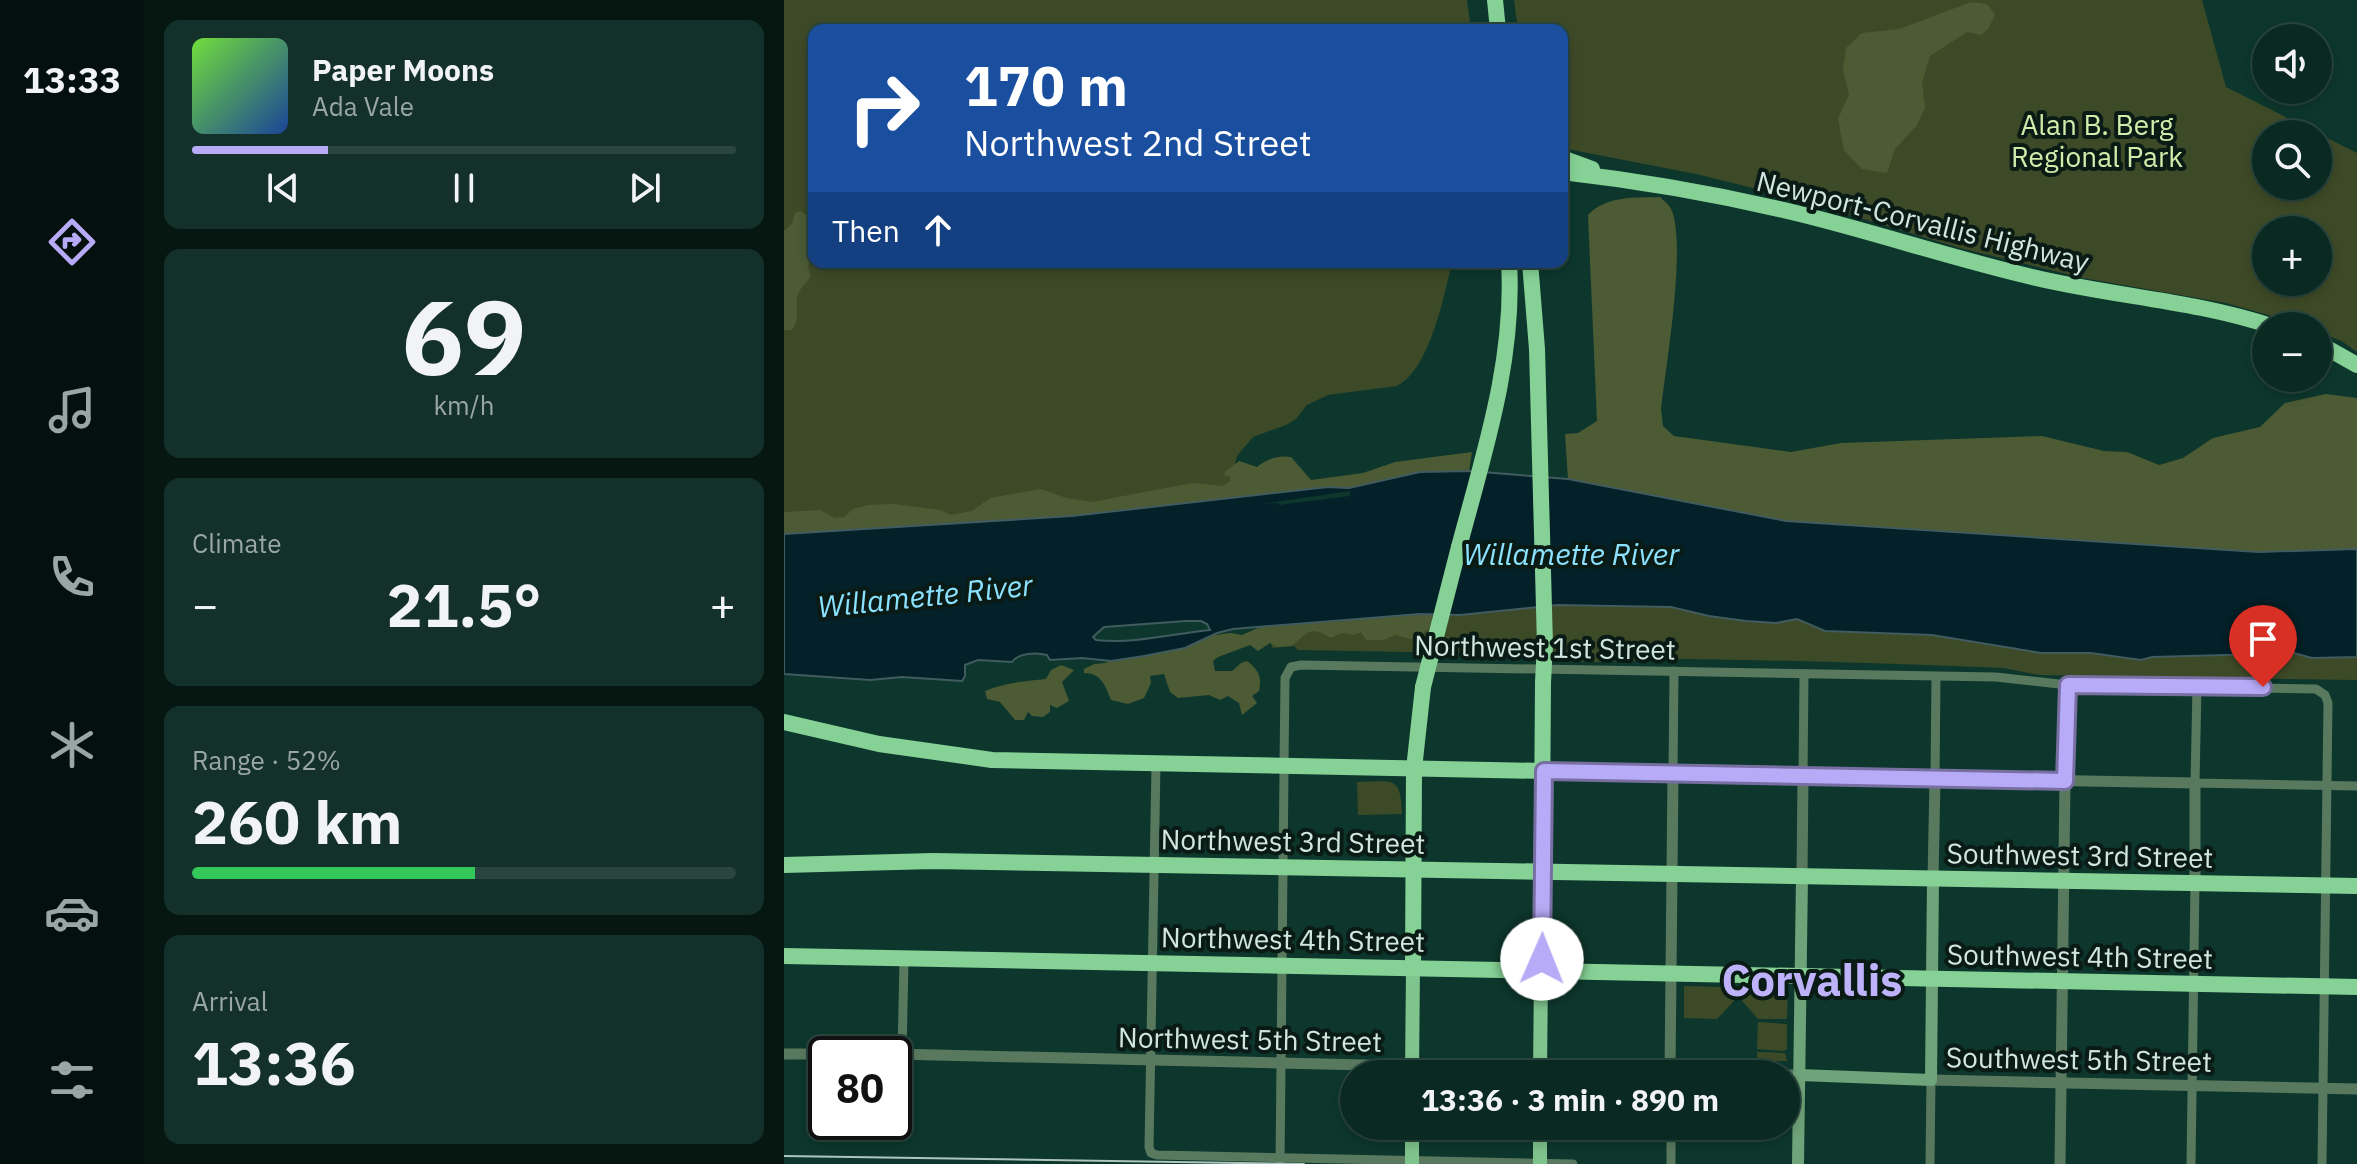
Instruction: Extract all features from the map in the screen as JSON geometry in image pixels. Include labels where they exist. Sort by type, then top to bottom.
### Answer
[{"type":"highway","points":[[1495,0],[1497,24]]},
{"type":"highway","points":[[1568,160],[1620,178]]},
{"type":"highway","name":"Newport-Corvallis Highway","points":[[1568,173],[1620,178],[1800,214],[2042,279],[2201,308],[2252,321]]},
{"type":"highway","points":[[1413,967],[1414,769],[1423,687],[1499,394],[1509,311],[1509,268]]},
{"type":"highway","points":[[1530,268],[1539,393],[1545,645],[1554,669],[1542,721],[1541,971]]},
{"type":"highway","points":[[2332,351],[2357,365]]},
{"type":"highway","points":[[784,722],[879,744],[992,760],[1544,771]]},
{"type":"highway","name":"Northwest 3rd Street","points":[[784,865],[933,861],[1802,876]]},
{"type":"highway","name":"Southwest 3rd Street","points":[[1802,876],[2357,886]]},
{"type":"highway","name":"Northwest 4th Street","points":[[784,956],[1801,976]]},
{"type":"highway","name":"Southwest 4th Street","points":[[1801,976],[2357,987]]},
{"type":"main road","points":[[1794,1060],[1801,976],[1802,876]]},
{"type":"main road","points":[[1931,1080],[1933,879]]},
{"type":"main road","points":[[1412,1060],[1413,967]]},
{"type":"main road","points":[[1540,1060],[1541,971]]},
{"type":"main road","name":"Southwest 5th Street","points":[[1800,1075],[1931,1080]]},
{"type":"main road","points":[[1412,1140],[1412,1162]]},
{"type":"main road","points":[[1540,1140],[1540,1164]]},
{"type":"main road","points":[[1797,1140],[1798,1164]]},
{"type":"street","name":"Northwest 1st Street","points":[[1284,768],[1284,679],[1288,670],[1301,665],[1554,669],[1996,677],[2068,685],[2312,688],[2321,692],[2328,703],[2327,785]]},
{"type":"street","points":[[1670,1060],[1674,671]]},
{"type":"street","points":[[1802,876],[1804,674]]},
{"type":"street","points":[[1933,879],[1936,677]]},
{"type":"street","points":[[2060,1164],[2068,685]]},
{"type":"street","points":[[2191,1164],[2197,687]]},
{"type":"street","points":[[1156,765],[1151,962],[1151,1153],[1280,1161],[1573,1164]]},
{"type":"street","points":[[1280,1161],[1284,768]]},
{"type":"street","points":[[1544,771],[2357,786]]},
{"type":"street","points":[[2322,1164],[2327,785]]},
{"type":"street","points":[[899,1036],[904,960]]},
{"type":"street","points":[[784,1054],[808,1054]]},
{"type":"street","name":"Northwest 5th Street","points":[[912,1054],[1340,1067]]},
{"type":"street","points":[[1930,1164],[1931,1080]]},
{"type":"street","name":"Southwest 5th Street","points":[[1931,1080],[2357,1089]]},
{"type":"street","points":[[1671,1140],[1671,1164]]},
{"type":"green space","points":[[784,0],[1467,0],[1470,24],[808,24],[808,268],[1451,268],[1434,330],[1409,377],[1397,386],[1328,395],[1307,405],[1296,419],[1286,425],[1253,437],[1237,456],[1235,464],[1240,497],[784,534]]},
{"type":"green space","name":"Alan B. Berg Regional Park","points":[[1514,0],[2202,0],[2226,87],[2252,100],[2252,104],[2260,104],[2292,120],[2252,120],[2252,200],[2332,200],[2332,140],[2357,153],[2357,352],[2332,337],[2332,312],[2257,312],[2226,303],[2083,278],[1960,248],[1797,199],[1696,174],[1568,149],[1568,24],[1517,24]]},
{"type":"green space","points":[[1971,2],[1987,4],[1995,14],[1989,28],[1981,35],[1967,32],[1930,56],[1922,83],[1925,108],[1917,125],[1895,149],[1887,173],[1862,169],[1844,150],[1838,119],[1849,94],[1843,70],[1846,48],[1862,33],[1899,29]]},
{"type":"green space","points":[[1660,197],[1671,209],[1676,229],[1674,308],[1661,409],[1663,426],[1674,436],[1791,452],[1841,443],[2042,436],[2104,451],[2127,452],[2159,465],[2183,458],[2213,438],[2260,427],[2285,403],[2326,394],[2357,398],[2357,549],[2258,552],[1786,521],[1568,479],[1565,434],[1578,433],[1597,421],[1588,215],[1613,201]]},
{"type":"green space","points":[[801,211],[808,217],[808,268],[811,276],[798,295],[795,325],[792,330],[784,330],[784,231],[792,224],[795,213]]},
{"type":"green space","points":[[1472,452],[1469,471],[1420,472],[1349,488],[1328,487],[1072,516],[784,534],[784,512],[820,510],[835,518],[868,505],[894,504],[940,510],[951,515],[972,511],[990,498],[1041,489],[1066,498],[1092,502],[1192,483],[1223,486],[1230,481],[1225,472],[1239,461],[1257,467],[1273,458],[1291,457],[1311,480],[1363,473],[1395,462]]},
{"type":"green space","points":[[1557,605],[1671,607],[1709,616],[1776,623],[1797,619],[1825,631],[1932,635],[2041,653],[2091,653],[2141,660],[2152,657],[2294,653],[2312,658],[2357,657],[2357,680],[2039,675],[2003,668],[1764,660],[1581,662],[1520,654],[1298,650],[1294,646],[1272,648],[1269,626],[1420,614],[1460,615]]},
{"type":"green space","points":[[1432,615],[1433,625],[1415,640],[1395,635],[1383,640],[1366,640],[1361,632],[1354,635],[1342,633],[1331,638],[1314,631],[1292,646],[1277,647],[1270,643],[1258,651],[1250,645],[1218,657],[1213,661],[1215,671],[1232,671],[1247,661],[1259,674],[1259,691],[1252,696],[1257,703],[1242,715],[1239,703],[1228,696],[1220,700],[1209,695],[1178,698],[1170,692],[1164,674],[1150,676],[1151,683],[1144,698],[1128,704],[1111,700],[1098,678],[1084,673],[1084,669],[1094,664],[1207,632],[1242,635],[1267,624]]},
{"type":"green space","points":[[1061,665],[1074,670],[1062,682],[1069,701],[1057,708],[1050,705],[1050,712],[1043,717],[1032,716],[1028,712],[1024,720],[1015,720],[1000,702],[987,699],[985,691],[1007,684],[1046,679],[1051,670]]},
{"type":"green space","points":[[1357,782],[1386,782],[1397,786],[1402,814],[1358,815]]},
{"type":"green space","points":[[1684,986],[1722,987],[1734,1001],[1717,1019],[1684,1018]]},
{"type":"green space","points":[[1754,987],[1788,988],[1787,1019],[1758,1019],[1742,1001]]},
{"type":"green space","points":[[1758,1022],[1787,1024],[1787,1049],[1757,1049]]},
{"type":"green space","points":[[1757,1052],[1785,1053],[1787,1060],[1757,1060]]},
{"type":"water","name":"Willamette River","points":[[1469,471],[1568,479],[1786,521],[2258,552],[2357,549],[2357,657],[2312,658],[2294,653],[2152,657],[2141,660],[2091,653],[2041,653],[1932,635],[1825,631],[1797,619],[1776,623],[1746,621],[1671,607],[1557,605],[1460,615],[1420,614],[1233,629],[1185,648],[1111,661],[1082,658],[1050,660],[1047,655],[1033,654],[1023,655],[1012,662],[978,660],[965,665],[962,681],[902,677],[870,680],[784,674],[784,534],[1072,516],[1328,487],[1349,488],[1420,472]],"holes":[[[1201,621],[1210,630],[1125,641],[1096,640],[1093,637],[1104,627]]]},
{"type":"pier","points":[[1350,491],[1350,496],[1279,505],[1262,504]]},
{"type":"railway","points":[[784,1156],[1304,1164]]},
{"type":"district","name":"Corvallis","points":[[1812,979]]},
{"type":"route","points":[[1542,959],[1544,771],[2065,781],[2068,685],[2263,687]]}]
